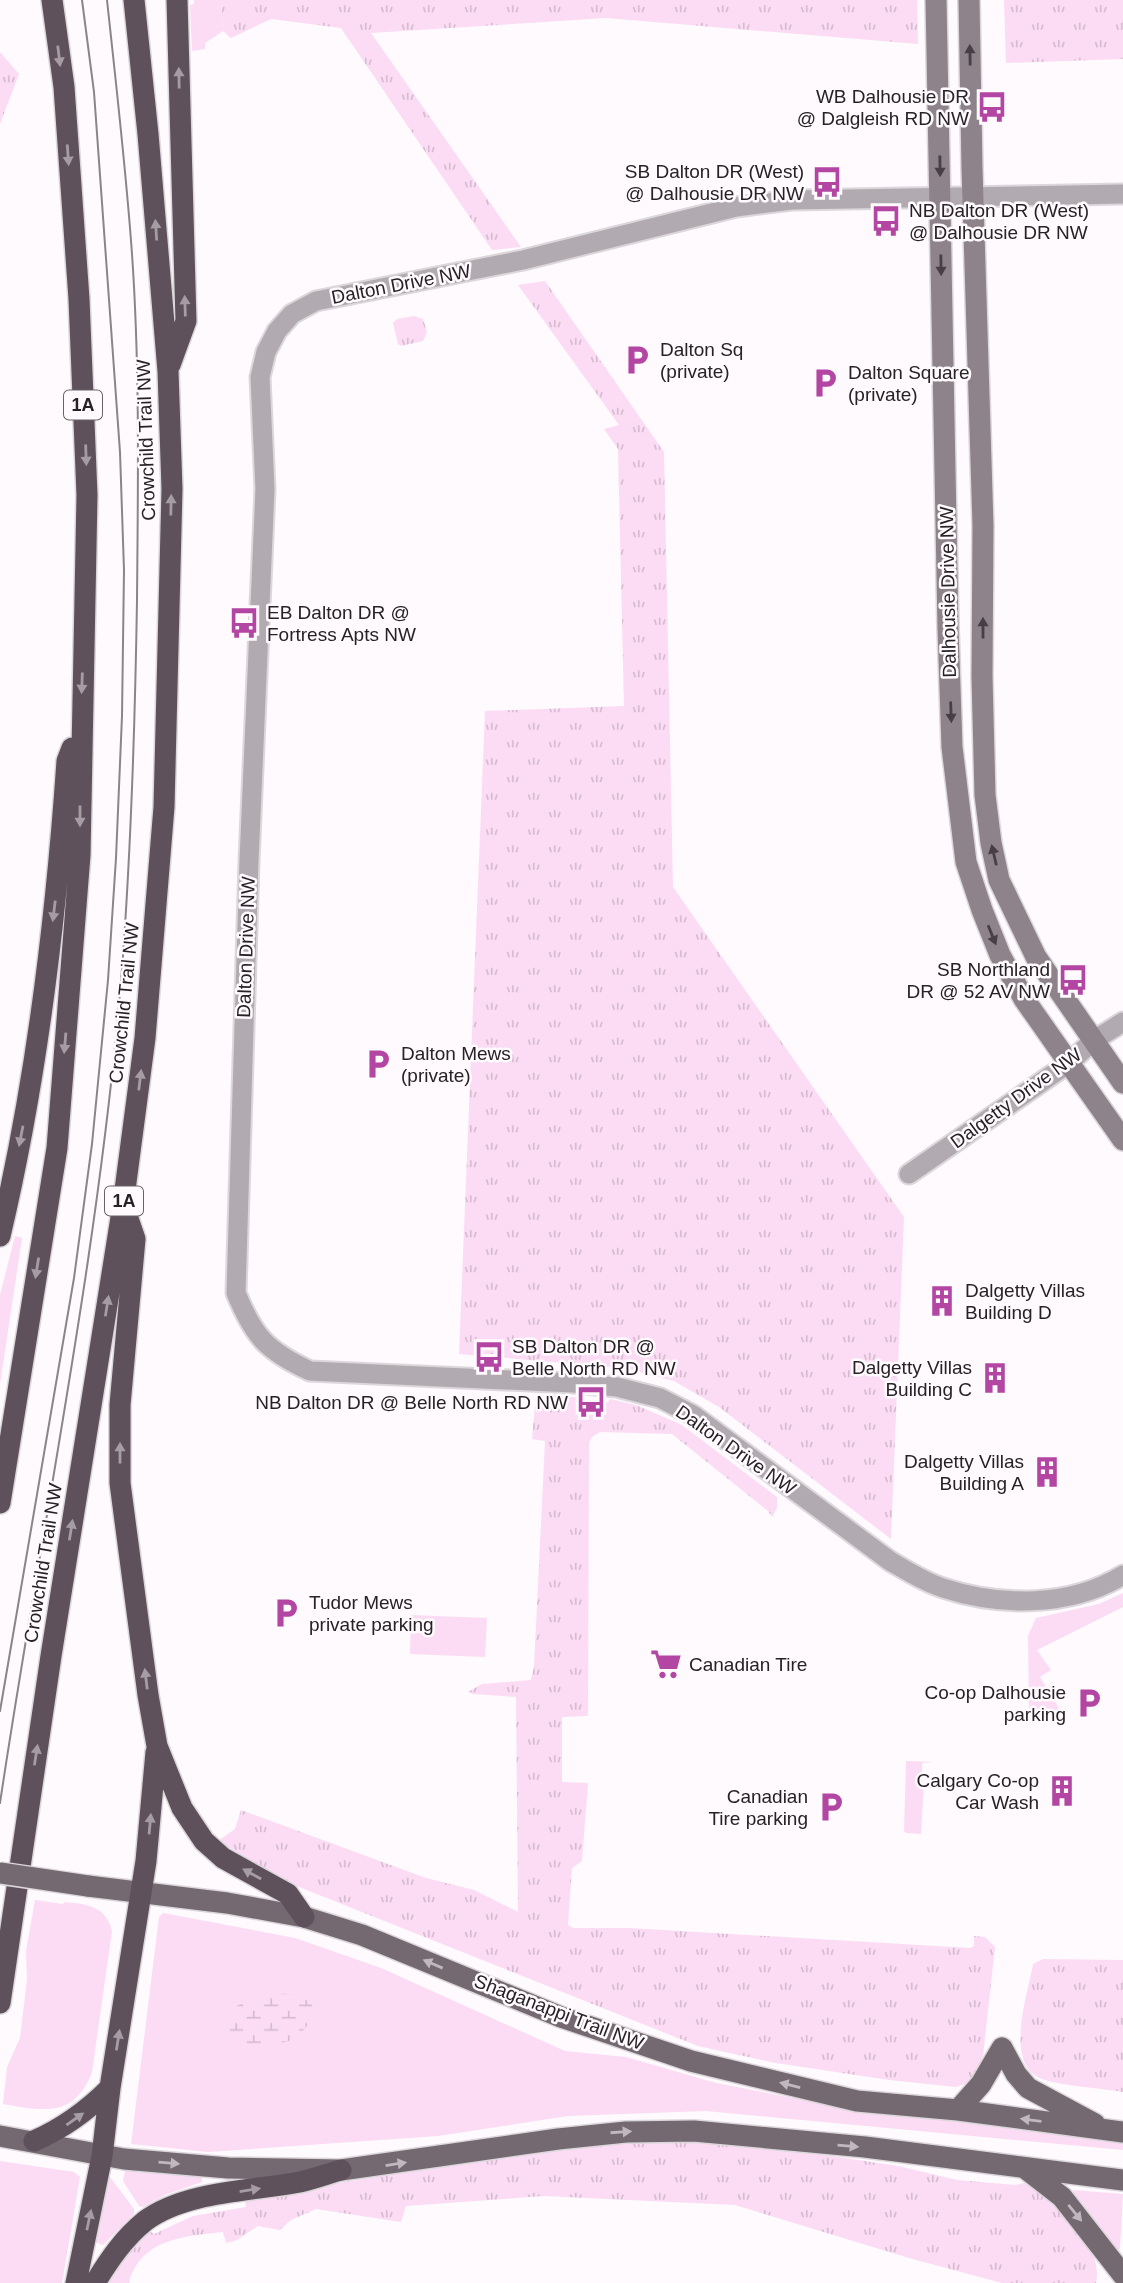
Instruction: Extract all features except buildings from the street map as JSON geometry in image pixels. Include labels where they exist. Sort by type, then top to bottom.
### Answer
[{"type":"highway","name":"1A","points":[[0,1503],[57,1148],[80,855],[87,495],[79,299],[64,87],[52,0]]},
{"type":"highway","name":"Crowchild Trail NW","points":[[0,2003],[51,1656],[123,1205],[145,1038],[164,807],[172,489],[168,371],[134,0]]},
{"type":"highway","points":[[168,371],[186,321],[177,0]]},
{"type":"highway","points":[[0,1236],[32,1079],[60,860],[67,761],[81,723]]},
{"type":"highway","points":[[123,1205],[135,1239],[120,1405],[120,1483],[157,1746],[182,1808],[204,1841],[223,1858],[288,1894],[304,1917]]},
{"type":"highway","points":[[76,2283],[102,2156],[110,2088],[142,1892],[157,1746]]},
{"type":"highway","points":[[34,2141],[71,2122],[93,2106],[110,2088]]},
{"type":"highway","points":[[95,2283],[114,2252],[146,2221],[165,2210],[191,2200],[303,2181],[341,2170]]},
{"type":"main road","name":"Shaganappi Trail NW","points":[[0,1873],[304,1917],[362,1935],[561,2017],[691,2061],[857,2101],[958,2110],[1114,2131]]},
{"type":"main road","points":[[958,2110],[981,2084],[1002,2048],[1016,2074],[1028,2088],[1114,2131]]},
{"type":"main road","points":[[0,2136],[102,2156],[228,2168],[341,2170],[572,2137],[626,2132],[694,2131],[865,2147],[1123,2180]]},
{"type":"main road","points":[[1024,2168],[1062,2197],[1123,2275]]},
{"type":"street","name":"Dalhousie Drive NW","points":[[936,0],[952,747],[966,862],[1000,955],[1024,999],[1123,1140]]},
{"type":"street","name":"Dalhousie Drive NW","points":[[970,0],[983,526],[982,676],[985,795],[991,844],[999,880],[1036,957],[1123,1083]]},
{"type":"street","name":"Dalton Drive NW","points":[[1123,194],[792,200],[736,207],[523,260],[349,292],[316,301],[292,314],[277,331],[266,352],[260,377],[265,489],[248,875],[236,1293],[247,1322],[266,1345],[286,1360],[310,1371],[573,1383],[617,1387],[660,1398],[693,1415],[890,1561],[941,1587],[969,1595],[1005,1600],[1071,1597],[1105,1586],[1123,1575]]},
{"type":"street","name":"Dalgetty Drive NW","points":[[909,1174],[1069,1063],[1093,1041],[1123,1022]]},
{"type":"green space","points":[[194,0],[221,0],[223,31],[205,43],[205,49],[192,51],[190,5],[194,4]]},
{"type":"green space","points":[[221,0],[917,0],[918,44],[606,18],[371,33],[521,247],[492,250],[341,28],[271,19],[231,38],[223,31]]},
{"type":"green space","points":[[1004,0],[1123,0],[1123,59],[1006,63]]},
{"type":"green space","points":[[0,52],[19,74],[0,124]]},
{"type":"green space","points":[[545,281],[664,452],[673,887],[904,1217],[891,1539],[719,1407],[674,1381],[624,1368],[459,1354],[485,711],[624,706],[618,449],[604,429],[619,425],[518,285]]},
{"type":"green space","points":[[414,316],[423,319],[427,332],[423,341],[401,346],[398,344],[393,323],[397,319]]},
{"type":"green space","points":[[15,1236],[22,1238],[0,1384],[0,1295]]},
{"type":"green space","points":[[552,1394],[608,1402],[610,1399],[636,1405],[682,1425],[777,1497],[777,1508],[772,1517],[672,1434],[600,1432],[592,1437],[589,1443],[588,1716],[562,1717],[562,1782],[588,1783],[582,1861],[572,1868],[568,1925],[573,1928],[629,1928],[970,1948],[974,1946],[974,1936],[985,1937],[995,1947],[983,2056],[968,2083],[956,2087],[889,2080],[776,2063],[698,2046],[289,1883],[218,1841],[235,1829],[241,1810],[426,1878],[474,1890],[518,1912],[516,1697],[468,1692],[482,1684],[531,1680],[534,1667],[545,1441],[532,1439],[535,1405]]},
{"type":"green space","points":[[1123,1593],[1123,1607],[1037,1650],[1051,1670],[1040,1677],[1063,1715],[1033,1717],[1029,1714],[1028,1636],[1036,1618],[1099,1604]]},
{"type":"green space","points":[[411,1615],[487,1618],[485,1657],[410,1654]]},
{"type":"green space","points":[[906,1761],[934,1762],[922,1763],[924,1783],[921,1834],[904,1831]]},
{"type":"green space","points":[[35,1900],[88,1905],[105,1916],[112,1931],[92,2072],[77,2097],[56,2108],[44,2109],[3,2104],[7,2067],[20,2038],[27,1979],[26,1951]]},
{"type":"green space","points":[[163,1913],[295,1938],[381,1968],[565,2051],[626,2057],[716,2083],[788,2097],[1123,2142],[1123,2150],[706,2111],[568,2116],[438,2136],[208,2152],[131,2144],[159,1917]]},
{"type":"green space","points":[[1043,1959],[1123,1960],[1123,2092],[1042,2079],[1030,2071],[1023,2059],[1021,2027],[1033,1964]]},
{"type":"green space","points":[[275,1993],[305,1999],[316,2014],[301,2033],[289,2041],[257,2046],[237,2042],[230,2031],[227,2015],[249,2000]]},
{"type":"green space","points":[[634,2143],[708,2143],[805,2152],[898,2166],[957,2180],[1015,2185],[1024,2183],[1049,2201],[1085,2239],[1097,2268],[1096,2283],[1002,2283],[735,2205],[544,2196],[406,2206],[401,2222],[316,2209],[291,2220],[280,2230],[258,2226],[237,2240],[226,2243],[223,2232],[166,2242],[143,2257],[129,2283],[104,2283],[146,2229],[154,2234],[193,2216],[246,2207],[244,2195],[536,2153]]},
{"type":"green space","points":[[0,2161],[74,2172],[80,2177],[62,2283],[0,2283]]},
{"type":"green space","points":[[126,2167],[202,2174],[202,2182],[167,2194],[143,2207],[139,2206],[123,2181]]},
{"type":"green space","points":[[104,2177],[110,2177],[134,2209],[134,2214],[103,2245],[95,2242]]},
{"type":"green space","points":[[1074,2190],[1123,2194],[1120,2249],[1116,2250],[1072,2197]]},
{"type":"tram line","points":[[0,1711],[74,1278],[92,1144],[108,980],[116,858],[124,570],[120,452],[94,92],[82,0]]},
{"type":"tram line","points":[[0,1803],[98,1188],[121,982],[127,887],[136,648],[137,384],[130,222],[107,0]]},
{"type":"place","name":"WB Dalhousie DR @ Dalgleish RD NW","points":[[992,107]]},
{"type":"place","name":"SB Dalton DR (West) @ Dalhousie DR NW","points":[[827,182]]},
{"type":"place","name":"NB Dalton DR (West) @ Dalhousie DR NW","points":[[886,221]]},
{"type":"place","name":"Dalton Sq (private)","points":[[637,360]]},
{"type":"place","name":"Dalton Square (private)","points":[[825,383]]},
{"type":"place","name":"EB Dalton DR @ Fortress Apts NW","points":[[244,623]]},
{"type":"place","name":"SB Northland DR @ 52 AV NW","points":[[1073,980]]},
{"type":"place","name":"Dalton Mews (private)","points":[[378,1064]]},
{"type":"place","name":"Dalgetty Villas Building D","points":[[942,1301]]},
{"type":"place","name":"SB Dalton DR @ Belle North RD NW","points":[[489,1357]]},
{"type":"place","name":"Dalgetty Villas Building C","points":[[995,1378]]},
{"type":"place","name":"NB Dalton DR @ Belle North RD NW","points":[[591,1402]]},
{"type":"place","name":"Dalgetty Villas Building A","points":[[1047,1472]]},
{"type":"place","name":"Tudor Mews private parking","points":[[286,1613]]},
{"type":"place","name":"Canadian Tire","points":[[666,1664]]},
{"type":"place","name":"Co-op Dalhousie parking","points":[[1089,1703]]},
{"type":"place","name":"Calgary Co-op Car Wash","points":[[1062,1791]]},
{"type":"place","name":"Canadian Tire parking","points":[[831,1807]]}]
